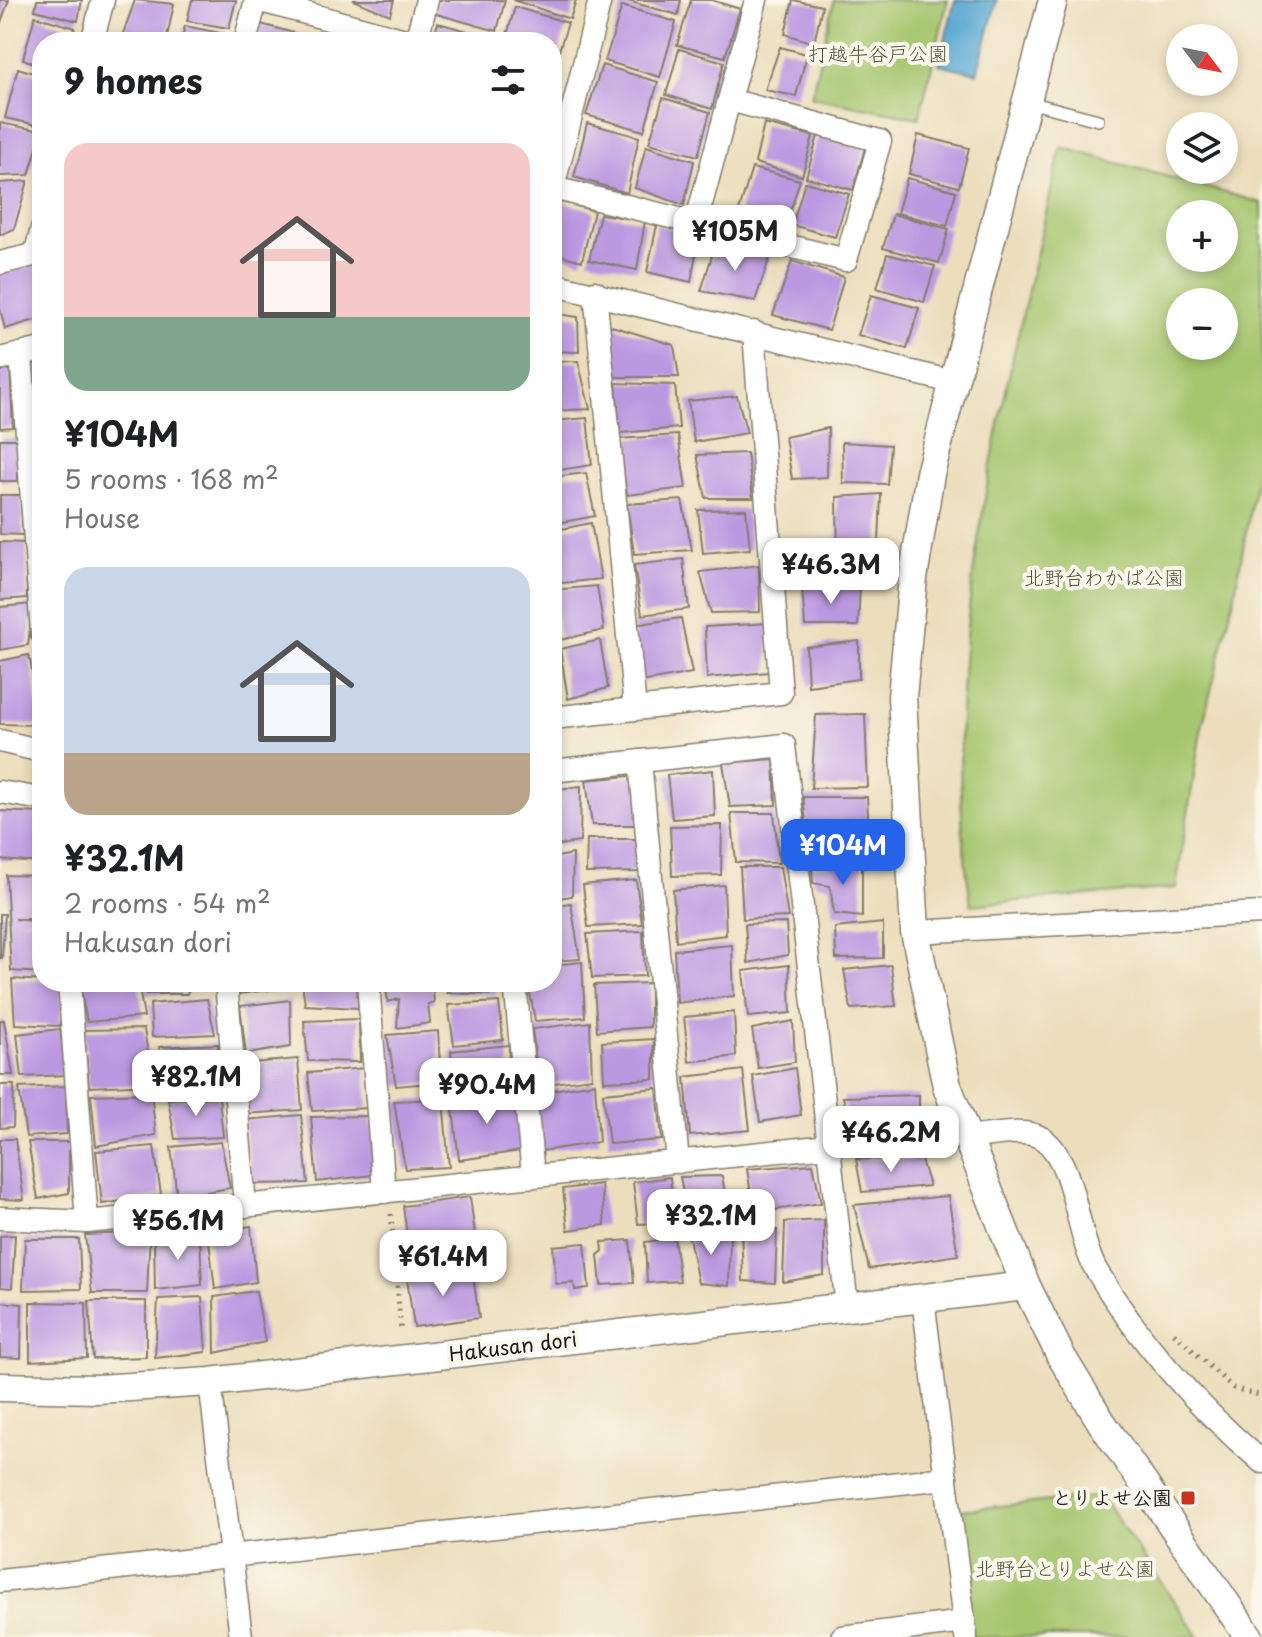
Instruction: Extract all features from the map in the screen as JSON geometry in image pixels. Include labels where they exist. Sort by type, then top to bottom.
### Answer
[{"type":"street","points":[[95,32],[103,0]]},
{"type":"street","points":[[248,32],[256,0],[376,32]]},
{"type":"street","points":[[417,32],[427,0]]},
{"type":"street","points":[[562,152],[600,0]]},
{"type":"street","points":[[696,223],[756,0]]},
{"type":"street","points":[[1053,0],[930,474],[913,578],[902,697],[915,932],[947,1086],[1026,1286],[1061,1356],[1102,1423],[1249,1637]]},
{"type":"street","points":[[562,190],[846,260],[880,141],[730,100]]},
{"type":"street","points":[[0,263],[32,256]]},
{"type":"street","points":[[562,286],[953,382]]},
{"type":"street","points":[[595,292],[635,709]]},
{"type":"street","points":[[562,717],[781,693],[754,332]]},
{"type":"street","points":[[21,354],[32,500]]},
{"type":"street","points":[[0,741],[32,749]]},
{"type":"street","points":[[562,770],[784,745],[847,1307]]},
{"type":"street","points":[[640,761],[678,1162]]},
{"type":"street","points":[[0,792],[32,797]]},
{"type":"street","points":[[915,932],[1262,913]]},
{"type":"street","points":[[70,992],[87,1222]]},
{"type":"street","points":[[227,992],[245,1206]]},
{"type":"street","points":[[369,992],[384,1192]]},
{"type":"street","points":[[516,992],[533,1176]]},
{"type":"street","points":[[965,1138],[1029,1133],[1041,1137],[1057,1151],[1093,1263],[1113,1296],[1208,1416],[1262,1462]]},
{"type":"street","points":[[0,1218],[87,1222],[829,1146]]},
{"type":"street","name":"Hakusan dori","points":[[0,1387],[97,1389],[210,1382],[1026,1286]]},
{"type":"street","points":[[842,1637],[965,1630],[923,1299]]},
{"type":"street","points":[[210,1382],[241,1637]]},
{"type":"street","points":[[0,1581],[946,1478]]},
{"type":"lane","points":[[1026,102],[1098,120]]},
{"type":"path","points":[[384,1192],[390,1202],[401,1337]]},
{"type":"path","points":[[1163,1322],[1233,1388],[1262,1396]]},
{"type":"green space","name":"打越牛谷戸公園","points":[[834,0],[948,0],[919,118],[811,97]]},
{"type":"green space","name":"北野台わかば公園","points":[[1061,147],[1166,176],[1166,184],[1194,184],[1262,203],[1262,445],[1234,598],[1201,731],[1176,888],[971,905],[961,810],[961,714],[968,618],[981,523],[1018,334]]},
{"type":"green space","name":"北野台とりよせ公園","points":[[1101,1496],[1199,1637],[971,1637],[951,1511]]},
{"type":"water","points":[[955,0],[997,0],[977,73],[939,64]]},
{"type":"building","points":[[0,0],[9,0],[0,25]]},
{"type":"building","points":[[37,0],[82,0],[78,21],[35,10]]},
{"type":"building","points":[[135,0],[174,4],[168,32],[124,32]]},
{"type":"building","points":[[192,0],[236,0],[229,28],[187,21]]},
{"type":"building","points":[[353,0],[394,0],[390,15]]},
{"type":"building","points":[[438,0],[505,0],[497,31],[433,13]]},
{"type":"building","points":[[513,0],[576,0],[570,19]]},
{"type":"building","points":[[624,0],[681,0],[678,15]]},
{"type":"building","points":[[691,0],[711,0],[740,9],[725,57],[677,45]]},
{"type":"building","points":[[793,0],[822,6],[814,43],[785,34]]},
{"type":"building","points":[[622,6],[676,22],[660,77],[605,61]]},
{"type":"building","points":[[515,7],[568,23],[562,41],[562,32],[508,32]]},
{"type":"building","points":[[35,16],[75,28],[74,32],[32,32],[32,62],[23,59]]},
{"type":"building","points":[[438,23],[471,32],[435,32]]},
{"type":"building","points":[[261,24],[290,32],[258,32]]},
{"type":"building","points":[[185,26],[216,32],[184,32]]},
{"type":"building","points":[[780,47],[807,54],[796,96],[765,90]]},
{"type":"building","points":[[679,49],[724,62],[712,109],[666,95]]},
{"type":"building","points":[[602,65],[658,82],[644,131],[586,115]]},
{"type":"building","points":[[18,68],[32,73],[32,124],[5,118]]},
{"type":"building","points":[[663,98],[710,112],[698,156],[649,143]]},
{"type":"building","points":[[0,123],[32,129],[29,175],[0,176]]},
{"type":"building","points":[[587,123],[639,137],[627,193],[574,177]]},
{"type":"building","points":[[764,124],[813,136],[802,176],[755,163]]},
{"type":"building","points":[[918,135],[969,148],[959,187],[909,174]]},
{"type":"building","points":[[818,136],[865,148],[853,190],[806,177]]},
{"type":"building","points":[[646,146],[694,161],[684,205],[635,188]]},
{"type":"building","points":[[752,168],[800,180],[786,224],[739,211]]},
{"type":"building","points":[[907,178],[956,191],[947,226],[897,213]]},
{"type":"building","points":[[28,181],[14,229],[0,235],[0,183]]},
{"type":"building","points":[[805,182],[849,194],[835,237],[792,225]]},
{"type":"building","points":[[562,202],[594,211],[582,261],[562,256]]},
{"type":"building","points":[[600,214],[645,221],[637,270],[589,260]]},
{"type":"building","points":[[893,214],[949,229],[939,263],[883,248]]},
{"type":"building","points":[[657,225],[699,236],[691,282],[647,272]]},
{"type":"building","points":[[716,243],[770,257],[755,301],[701,291]]},
{"type":"building","points":[[887,254],[935,266],[924,302],[877,288]]},
{"type":"building","points":[[792,261],[844,277],[829,330],[773,315]]},
{"type":"building","points":[[32,266],[32,321],[5,329],[0,309],[0,274]]},
{"type":"building","points":[[871,295],[919,308],[907,349],[858,335]]},
{"type":"building","points":[[562,315],[578,317],[579,352],[562,351]]},
{"type":"building","points":[[605,324],[674,345],[679,377],[614,377]]},
{"type":"building","points":[[578,361],[590,409],[562,410],[562,362]]},
{"type":"building","points":[[28,364],[32,364],[32,398]]},
{"type":"building","points":[[10,369],[13,427],[0,428],[0,372]]},
{"type":"building","points":[[616,383],[675,385],[679,428],[620,433]]},
{"type":"building","points":[[737,396],[747,433],[694,442],[688,401]]},
{"type":"building","points":[[587,418],[592,465],[562,470],[562,420]]},
{"type":"building","points":[[828,428],[827,477],[792,479],[785,437]]},
{"type":"building","points":[[678,435],[686,488],[627,495],[618,439]]},
{"type":"building","points":[[0,439],[18,439],[18,481],[0,481]]},
{"type":"building","points":[[842,442],[890,445],[887,484],[843,483]]},
{"type":"building","points":[[747,453],[753,498],[706,498],[697,455]]},
{"type":"building","points":[[586,473],[595,516],[562,522],[562,476]]},
{"type":"building","points":[[881,494],[878,568],[838,572],[837,497]]},
{"type":"building","points":[[0,495],[21,495],[23,535],[0,534]]},
{"type":"building","points":[[682,500],[692,550],[634,554],[627,504]]},
{"type":"building","points":[[746,509],[750,549],[703,553],[698,510]]},
{"type":"building","points":[[591,523],[601,579],[562,583],[562,529]]},
{"type":"building","points":[[0,542],[26,543],[27,598],[0,600]]},
{"type":"building","points":[[683,559],[689,609],[642,615],[634,565]]},
{"type":"building","points":[[759,565],[760,612],[711,613],[700,572]]},
{"type":"building","points":[[597,586],[604,630],[562,640],[562,589]]},
{"type":"building","points":[[802,587],[860,587],[858,626],[805,626]]},
{"type":"building","points":[[32,604],[28,645],[0,650],[0,607]]},
{"type":"building","points":[[681,618],[692,673],[641,682],[633,625]]},
{"type":"building","points":[[769,623],[768,672],[707,678],[705,627]]},
{"type":"building","points":[[600,640],[608,688],[568,699],[562,649]]},
{"type":"building","points":[[859,641],[859,679],[808,686],[806,647]]},
{"type":"building","points":[[29,655],[32,725],[0,724],[0,661]]},
{"type":"building","points":[[865,714],[868,787],[811,788],[816,715]]},
{"type":"building","points":[[774,759],[776,805],[730,807],[723,763]]},
{"type":"building","points":[[713,770],[715,816],[672,819],[667,775]]},
{"type":"building","points":[[641,775],[642,825],[592,825],[586,780]]},
{"type":"building","points":[[581,786],[580,842],[562,845],[562,789]]},
{"type":"building","points":[[803,797],[867,797],[870,848],[809,850]]},
{"type":"building","points":[[0,811],[32,813],[32,862],[0,860]]},
{"type":"building","points":[[731,813],[774,813],[779,863],[736,862]]},
{"type":"building","points":[[722,825],[721,875],[672,876],[670,826]]},
{"type":"building","points":[[587,839],[639,839],[641,872],[586,873]]},
{"type":"building","points":[[573,854],[572,896],[562,898],[562,856]]},
{"type":"building","points":[[862,862],[862,917],[834,914],[830,886],[813,883],[812,868]]},
{"type":"building","points":[[740,867],[780,867],[788,917],[743,919]]},
{"type":"building","points":[[6,875],[32,876],[32,919],[15,919],[32,921],[32,972],[11,971]]},
{"type":"building","points":[[636,880],[642,924],[588,927],[583,885]]},
{"type":"building","points":[[724,885],[726,935],[676,941],[673,890]]},
{"type":"building","points":[[571,903],[580,959],[562,960],[562,904]]},
{"type":"building","points":[[0,914],[5,914],[2,958],[0,958]]},
{"type":"building","points":[[786,923],[788,955],[748,963],[745,924]]},
{"type":"building","points":[[883,923],[883,958],[836,959],[835,928]]},
{"type":"building","points":[[643,931],[645,976],[592,978],[587,934]]},
{"type":"building","points":[[732,945],[734,996],[677,1003],[674,950]]},
{"type":"building","points":[[582,962],[585,1017],[535,1021],[530,992],[562,992],[562,964]]},
{"type":"building","points":[[789,965],[791,1013],[748,1017],[743,971]]},
{"type":"building","points":[[891,965],[896,1006],[851,1009],[844,970]]},
{"type":"building","points":[[12,979],[32,980],[32,992],[62,992],[60,1026],[15,1024]]},
{"type":"building","points":[[650,983],[650,1027],[597,1031],[594,985]]},
{"type":"building","points":[[81,992],[140,992],[144,1017],[87,1022]]},
{"type":"building","points":[[146,992],[188,992],[187,994]]},
{"type":"building","points":[[303,992],[358,992],[358,1008],[305,1005]]},
{"type":"building","points":[[386,992],[433,992],[434,1002],[428,1004],[430,1023],[397,1028],[399,999],[388,1002]]},
{"type":"building","points":[[496,992],[496,995],[447,993]]},
{"type":"building","points":[[207,999],[215,1034],[152,1037],[150,1004]]},
{"type":"building","points":[[290,1000],[291,1047],[246,1054],[240,1006]]},
{"type":"building","points":[[499,1002],[503,1040],[454,1045],[448,1005]]},
{"type":"building","points":[[734,1012],[736,1056],[689,1062],[684,1017]]},
{"type":"building","points":[[359,1019],[360,1062],[308,1061],[304,1021]]},
{"type":"building","points":[[0,1020],[4,1020],[13,1075],[0,1075]]},
{"type":"building","points":[[793,1021],[795,1062],[758,1068],[752,1029]]},
{"type":"building","points":[[590,1022],[592,1078],[539,1085],[532,1029]]},
{"type":"building","points":[[60,1029],[66,1075],[22,1077],[17,1034]]},
{"type":"building","points":[[144,1029],[153,1084],[89,1087],[84,1030]]},
{"type":"building","points":[[438,1031],[441,1082],[396,1086],[387,1035]]},
{"type":"building","points":[[654,1039],[654,1079],[604,1081],[602,1042]]},
{"type":"building","points":[[218,1044],[218,1093],[166,1094],[159,1047]]},
{"type":"building","points":[[509,1045],[508,1085],[455,1092],[451,1051]]},
{"type":"building","points":[[298,1059],[302,1110],[244,1114],[239,1064]]},
{"type":"building","points":[[365,1068],[368,1108],[312,1111],[308,1073]]},
{"type":"building","points":[[795,1068],[801,1115],[760,1122],[753,1076]]},
{"type":"building","points":[[743,1070],[750,1130],[690,1136],[685,1077]]},
{"type":"building","points":[[595,1083],[599,1142],[542,1151],[535,1093]]},
{"type":"building","points":[[0,1085],[14,1085],[13,1127],[0,1128]]},
{"type":"building","points":[[66,1086],[67,1134],[26,1137],[19,1088]]},
{"type":"building","points":[[657,1088],[662,1140],[609,1144],[603,1093]]},
{"type":"building","points":[[515,1092],[521,1151],[459,1160],[452,1100]]},
{"type":"building","points":[[151,1093],[156,1135],[96,1146],[91,1095]]},
{"type":"building","points":[[919,1095],[919,1146],[855,1145],[843,1097]]},
{"type":"building","points":[[219,1097],[223,1137],[175,1139],[168,1099]]},
{"type":"building","points":[[443,1099],[449,1167],[405,1169],[394,1101]]},
{"type":"building","points":[[301,1115],[308,1183],[253,1184],[244,1120]]},
{"type":"building","points":[[370,1116],[382,1174],[317,1182],[311,1117]]},
{"type":"building","points":[[0,1139],[15,1139],[24,1200],[0,1199]]},
{"type":"building","points":[[28,1142],[69,1142],[69,1193],[38,1199]]},
{"type":"building","points":[[221,1142],[230,1188],[177,1197],[171,1147]]},
{"type":"building","points":[[154,1146],[161,1195],[102,1204],[96,1151]]},
{"type":"building","points":[[856,1159],[921,1160],[929,1186],[862,1192]]},
{"type":"building","points":[[813,1164],[821,1203],[754,1213],[747,1169]]},
{"type":"building","points":[[722,1176],[730,1222],[689,1222],[680,1177]]},
{"type":"building","points":[[670,1177],[675,1222],[638,1224],[633,1182]]},
{"type":"building","points":[[601,1184],[605,1225],[568,1230],[563,1189]]},
{"type":"building","points":[[948,1196],[958,1255],[869,1269],[854,1205]]},
{"type":"building","points":[[470,1197],[477,1249],[410,1258],[403,1206]]},
{"type":"building","points":[[824,1220],[824,1275],[783,1282],[785,1222]]},
{"type":"building","points":[[251,1226],[256,1282],[215,1289],[208,1234]]},
{"type":"building","points":[[741,1227],[777,1230],[775,1283],[743,1281]]},
{"type":"building","points":[[150,1232],[147,1293],[92,1293],[85,1235]]},
{"type":"building","points":[[688,1232],[730,1233],[729,1286],[698,1283]]},
{"type":"building","points":[[200,1234],[202,1285],[155,1290],[154,1239]]},
{"type":"building","points":[[15,1235],[12,1288],[0,1287],[0,1236]]},
{"type":"building","points":[[674,1238],[680,1281],[647,1283],[645,1242]]},
{"type":"building","points":[[25,1239],[79,1239],[81,1289],[23,1290]]},
{"type":"building","points":[[630,1240],[634,1283],[601,1285],[598,1255],[603,1251],[602,1242]]},
{"type":"building","points":[[585,1243],[589,1288],[575,1290],[574,1283],[556,1284],[553,1246]]},
{"type":"building","points":[[472,1269],[479,1318],[414,1327],[407,1278]]},
{"type":"building","points":[[256,1291],[265,1342],[215,1353],[214,1297]]},
{"type":"building","points":[[202,1297],[206,1352],[155,1358],[158,1299]]},
{"type":"building","points":[[89,1301],[146,1301],[146,1357],[93,1359]]},
{"type":"building","points":[[0,1302],[22,1304],[21,1358],[0,1357]]},
{"type":"building","points":[[30,1302],[86,1303],[87,1358],[30,1361]]},
{"type":"place","name":"とりよせ公園","points":[[1188,1498]]}]
